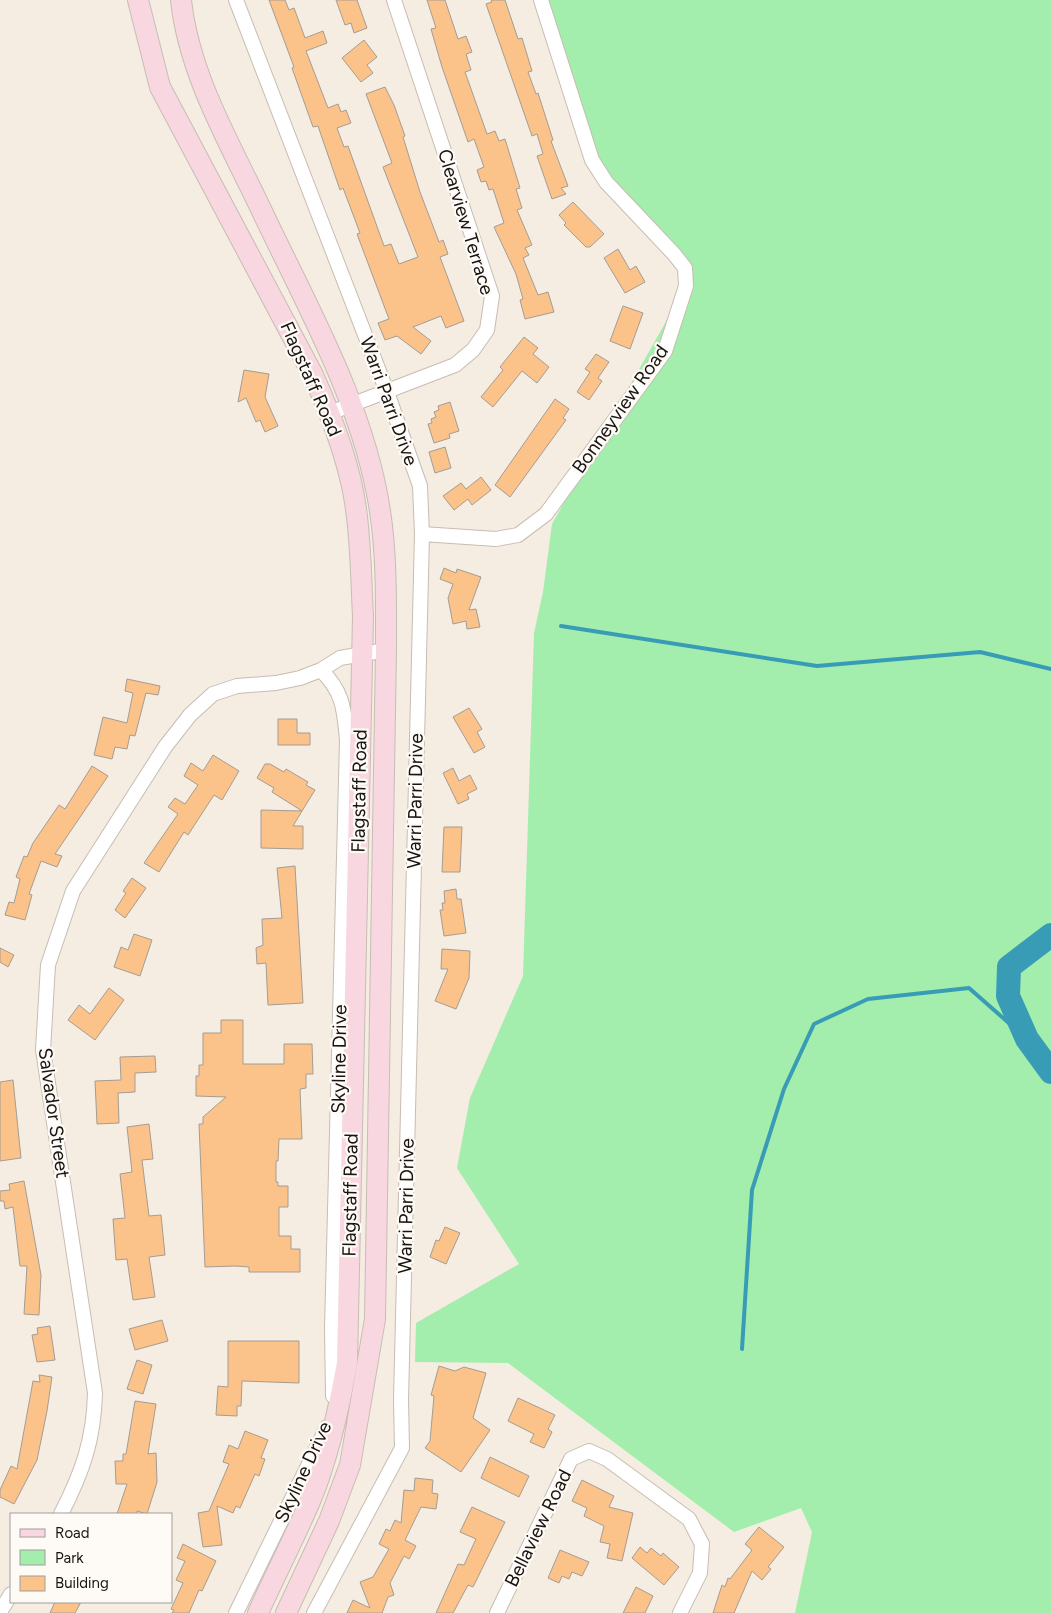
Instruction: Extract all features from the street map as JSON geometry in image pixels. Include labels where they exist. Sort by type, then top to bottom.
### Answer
[{"type":"main road","name":"Flagstaff Road","points":[[138,0],[160,87],[304,358],[330,413],[347,468],[356,509],[363,616],[347,1363],[336,1421],[311,1498],[258,1613]]},
{"type":"main road","name":"Flagstaff Road","points":[[181,0],[200,82],[352,405],[362,433],[380,510],[386,572],[375,1319],[350,1465],[329,1521],[286,1613]]},
{"type":"street","name":"Warri Parri Drive","points":[[236,0],[420,486],[422,534],[401,1400],[402,1448],[314,1613]]},
{"type":"street","name":"Clearview Terrace","points":[[330,413],[455,365],[473,350],[487,330],[492,296],[394,0]]},
{"type":"street","name":"Bonneyview Road","points":[[422,534],[496,539],[518,535],[546,514],[665,351],[686,286],[685,268],[606,182],[592,160],[541,0]]},
{"type":"street","name":"Salvador Street","points":[[61,1513],[88,1452],[94,1418],[94,1393],[43,1050],[48,965],[73,891],[165,746],[190,715],[214,694],[229,689],[284,681],[322,670],[340,658],[386,650]]},
{"type":"street","name":"Skyline Drive","points":[[236,1613],[328,1426],[334,1382],[332,1328],[347,740],[343,701],[331,680],[322,670]]},
{"type":"street","name":"Bellaview Road","points":[[497,1613],[571,1459],[589,1451],[607,1459],[689,1519],[702,1544],[700,1573],[680,1613]]},
{"type":"street","points":[[0,1612],[10,1596]]},
{"type":"green space","points":[[541,0],[1051,0],[1051,1613],[795,1613],[812,1532],[801,1508],[734,1532],[508,1363],[415,1362],[416,1323],[519,1264],[457,1168],[470,1098],[523,976],[534,633],[543,592],[552,524],[686,286],[685,268],[592,160]]},
{"type":"building","points":[[269,0],[285,0],[289,10],[294,8],[305,38],[323,31],[327,43],[306,51],[328,108],[338,104],[341,112],[346,110],[351,123],[337,128],[344,147],[348,146],[384,246],[391,244],[399,264],[418,257],[383,167],[392,163],[366,94],[385,87],[394,105],[405,136],[403,137],[420,192],[439,242],[443,240],[448,254],[440,257],[464,321],[446,328],[441,316],[413,327],[431,341],[421,354],[397,336],[385,340],[378,323],[389,319],[357,234],[360,233],[343,188],[340,190],[318,126],[313,127],[292,68],[294,67]]},
{"type":"building","points":[[336,0],[357,0],[367,28],[354,33],[351,23],[345,25]]},
{"type":"building","points":[[427,0],[445,0],[458,39],[466,36],[472,52],[466,54],[471,70],[465,72],[487,134],[495,131],[499,141],[505,139],[520,188],[516,189],[522,208],[517,210],[532,245],[525,248],[529,255],[523,258],[538,295],[548,292],[554,312],[525,319],[520,300],[523,299],[516,274],[494,227],[504,223],[493,189],[489,190],[486,181],[481,182],[477,170],[484,167],[474,139],[468,142],[442,67],[431,29],[436,28]]},
{"type":"building","points":[[491,0],[505,0],[518,39],[522,38],[532,71],[528,72],[536,94],[538,93],[553,140],[551,141],[568,186],[561,188],[566,194],[552,199],[537,156],[543,154],[537,134],[532,136],[486,4],[492,2]]},
{"type":"building","points":[[364,40],[377,57],[367,65],[373,73],[361,82],[342,58]]},
{"type":"building","points":[[573,202],[604,234],[590,247],[586,247],[564,225],[566,223],[559,215]]},
{"type":"building","points":[[618,249],[630,270],[636,266],[645,282],[625,293],[604,258]]},
{"type":"building","points":[[623,306],[643,313],[630,349],[610,341]]},
{"type":"building","points":[[524,337],[538,348],[533,354],[549,367],[537,383],[522,371],[493,407],[481,397],[503,370],[500,367]]},
{"type":"building","points":[[596,354],[609,362],[598,378],[602,381],[589,400],[577,392],[590,372],[585,369]]},
{"type":"building","points":[[244,370],[269,374],[265,397],[278,426],[265,432],[260,420],[256,422],[246,398],[238,402]]},
{"type":"building","points":[[555,399],[569,409],[563,418],[566,420],[510,497],[495,485]]},
{"type":"building","points":[[450,402],[459,431],[449,434],[450,438],[434,443],[428,424],[432,423],[431,419],[436,417],[434,412],[439,410],[438,406]]},
{"type":"building","points":[[445,447],[451,468],[435,473],[429,452]]},
{"type":"building","points":[[481,477],[491,490],[472,505],[468,499],[454,510],[443,496],[461,483],[466,489]]},
{"type":"building","points":[[444,568],[456,573],[457,569],[481,577],[469,610],[476,609],[480,627],[467,629],[466,621],[453,624],[448,598],[453,584],[440,579]]},
{"type":"building","points":[[127,679],[160,686],[158,695],[146,693],[135,736],[130,735],[127,749],[115,747],[112,759],[94,755],[103,717],[127,723],[133,693],[125,691]]},
{"type":"building","points":[[469,708],[482,729],[477,732],[485,747],[474,753],[453,717]]},
{"type":"building","points":[[278,719],[297,719],[297,733],[310,733],[310,745],[278,745]]},
{"type":"building","points":[[213,755],[239,771],[222,800],[214,795],[188,835],[184,832],[159,872],[144,863],[178,814],[168,807],[175,798],[185,804],[198,785],[184,776],[191,763],[203,771]]},
{"type":"building","points":[[265,764],[270,764],[284,772],[286,769],[308,782],[306,785],[315,790],[302,811],[272,792],[274,788],[257,778]]},
{"type":"building","points":[[92,766],[108,776],[55,854],[62,856],[57,867],[41,861],[29,894],[32,895],[25,920],[5,915],[9,902],[14,903],[20,879],[16,877],[24,856],[27,857],[33,843],[59,805],[65,809]]},
{"type":"building","points":[[453,768],[459,781],[470,775],[477,789],[467,794],[469,799],[458,804],[443,773]]},
{"type":"building","points":[[261,810],[302,811],[293,826],[303,826],[303,849],[261,848]]},
{"type":"building","points":[[444,827],[462,827],[460,872],[442,872]]},
{"type":"building","points":[[295,866],[303,1003],[268,1005],[266,963],[257,964],[256,948],[263,945],[262,919],[282,918],[277,868]]},
{"type":"building","points":[[132,878],[146,888],[125,918],[115,910],[126,893],[123,891]]},
{"type":"building","points":[[456,889],[457,899],[461,899],[466,933],[444,936],[440,910],[443,910],[442,903],[445,903],[444,891]]},
{"type":"building","points":[[134,934],[152,940],[140,976],[114,967],[121,947],[128,950]]},
{"type":"building","points":[[0,948],[14,955],[8,967],[0,962]]},
{"type":"building","points":[[442,949],[470,951],[469,978],[456,1009],[435,1001],[448,969],[441,969]]},
{"type":"building","points":[[109,988],[124,1000],[95,1040],[68,1020],[79,1005],[90,1014]]},
{"type":"building","points":[[221,1020],[243,1020],[243,1064],[284,1064],[284,1044],[312,1044],[313,1074],[306,1074],[306,1088],[300,1089],[302,1139],[279,1139],[278,1161],[276,1161],[276,1182],[278,1182],[278,1186],[288,1186],[288,1207],[279,1207],[279,1236],[291,1236],[291,1249],[300,1249],[300,1272],[249,1272],[249,1267],[205,1267],[199,1124],[203,1124],[203,1117],[226,1097],[196,1096],[196,1076],[199,1076],[199,1065],[203,1065],[203,1033],[221,1033]]},
{"type":"building","points":[[155,1056],[156,1072],[135,1073],[135,1092],[118,1093],[119,1123],[97,1124],[95,1081],[121,1080],[120,1057]]},
{"type":"building","points":[[13,1080],[21,1158],[0,1161],[0,1082]]},
{"type":"building","points":[[149,1124],[153,1159],[142,1160],[149,1216],[161,1215],[165,1255],[149,1257],[155,1297],[133,1300],[127,1259],[116,1260],[113,1219],[125,1218],[120,1174],[132,1172],[127,1127]]},
{"type":"building","points":[[24,1181],[41,1275],[39,1315],[24,1314],[27,1266],[20,1266],[13,1207],[5,1209],[4,1201],[0,1201],[0,1191],[10,1190],[9,1184]]},
{"type":"building","points":[[445,1227],[460,1233],[446,1264],[430,1257],[436,1240],[439,1241]]},
{"type":"building","points":[[162,1320],[168,1341],[135,1350],[129,1329]]},
{"type":"building","points":[[50,1326],[55,1360],[37,1362],[32,1335],[38,1334],[37,1328]]},
{"type":"building","points":[[228,1341],[299,1341],[299,1383],[242,1381],[241,1406],[237,1406],[237,1416],[216,1415],[218,1386],[228,1387]]},
{"type":"building","points":[[137,1360],[152,1365],[143,1394],[127,1389]]},
{"type":"building","points":[[439,1366],[455,1371],[464,1367],[486,1373],[473,1418],[490,1430],[461,1472],[425,1448],[430,1441],[434,1396],[431,1395]]},
{"type":"building","points":[[39,1375],[52,1377],[47,1411],[37,1460],[14,1504],[0,1497],[0,1490],[11,1466],[17,1469],[33,1381],[40,1382]]},
{"type":"building","points":[[518,1398],[555,1415],[548,1429],[552,1432],[544,1448],[530,1442],[534,1434],[508,1421]]},
{"type":"building","points":[[135,1401],[156,1404],[148,1454],[156,1453],[157,1482],[147,1513],[137,1511],[136,1513],[117,1513],[127,1484],[116,1484],[115,1461],[123,1461],[123,1454],[126,1454]]},
{"type":"building","points":[[245,1431],[268,1440],[261,1458],[265,1459],[259,1476],[255,1474],[240,1508],[236,1506],[233,1513],[217,1506],[222,1545],[203,1547],[198,1513],[209,1511],[229,1464],[223,1462],[229,1445],[238,1449]]},
{"type":"building","points":[[490,1457],[529,1476],[519,1497],[481,1478]]},
{"type":"building","points":[[415,1478],[433,1480],[432,1493],[438,1494],[436,1509],[421,1507],[405,1540],[416,1546],[409,1559],[404,1556],[390,1583],[394,1595],[388,1597],[382,1613],[347,1613],[353,1600],[370,1608],[360,1582],[373,1577],[389,1549],[379,1544],[386,1529],[390,1531],[395,1520],[401,1523],[404,1490],[414,1491]]},
{"type":"building","points":[[582,1480],[614,1496],[609,1507],[633,1513],[622,1561],[607,1558],[610,1544],[600,1542],[604,1526],[584,1516],[587,1508],[572,1501]]},
{"type":"building","points":[[472,1507],[505,1522],[473,1587],[468,1585],[453,1613],[436,1613],[458,1564],[464,1565],[476,1539],[460,1532]]},
{"type":"building","points":[[759,1527],[784,1547],[768,1567],[771,1569],[762,1580],[752,1571],[734,1613],[713,1613],[722,1585],[725,1587],[728,1578],[730,1579],[752,1550],[745,1544]]},
{"type":"building","points":[[183,1544],[216,1561],[202,1591],[199,1590],[189,1613],[172,1613],[174,1610],[171,1609],[183,1583],[176,1580],[185,1561],[177,1558]]},
{"type":"building","points":[[640,1547],[647,1553],[651,1548],[661,1556],[663,1553],[679,1567],[664,1585],[632,1558]]},
{"type":"building","points":[[560,1550],[589,1562],[582,1576],[572,1572],[569,1579],[562,1576],[559,1583],[548,1578]]},
{"type":"building","points":[[636,1587],[653,1596],[645,1613],[623,1613]]},
{"type":"building","points":[[55,1603],[80,1603],[75,1613],[50,1613]]},
{"type":"waterway","points":[[561,626],[817,666],[980,652],[1051,669]]},
{"type":"waterway","points":[[1051,935],[1009,967],[1008,996],[1027,1039],[1051,1072]]},
{"type":"waterway","points":[[742,1349],[752,1190],[784,1089],[814,1024],[868,999],[969,988],[1027,1039]]}]
